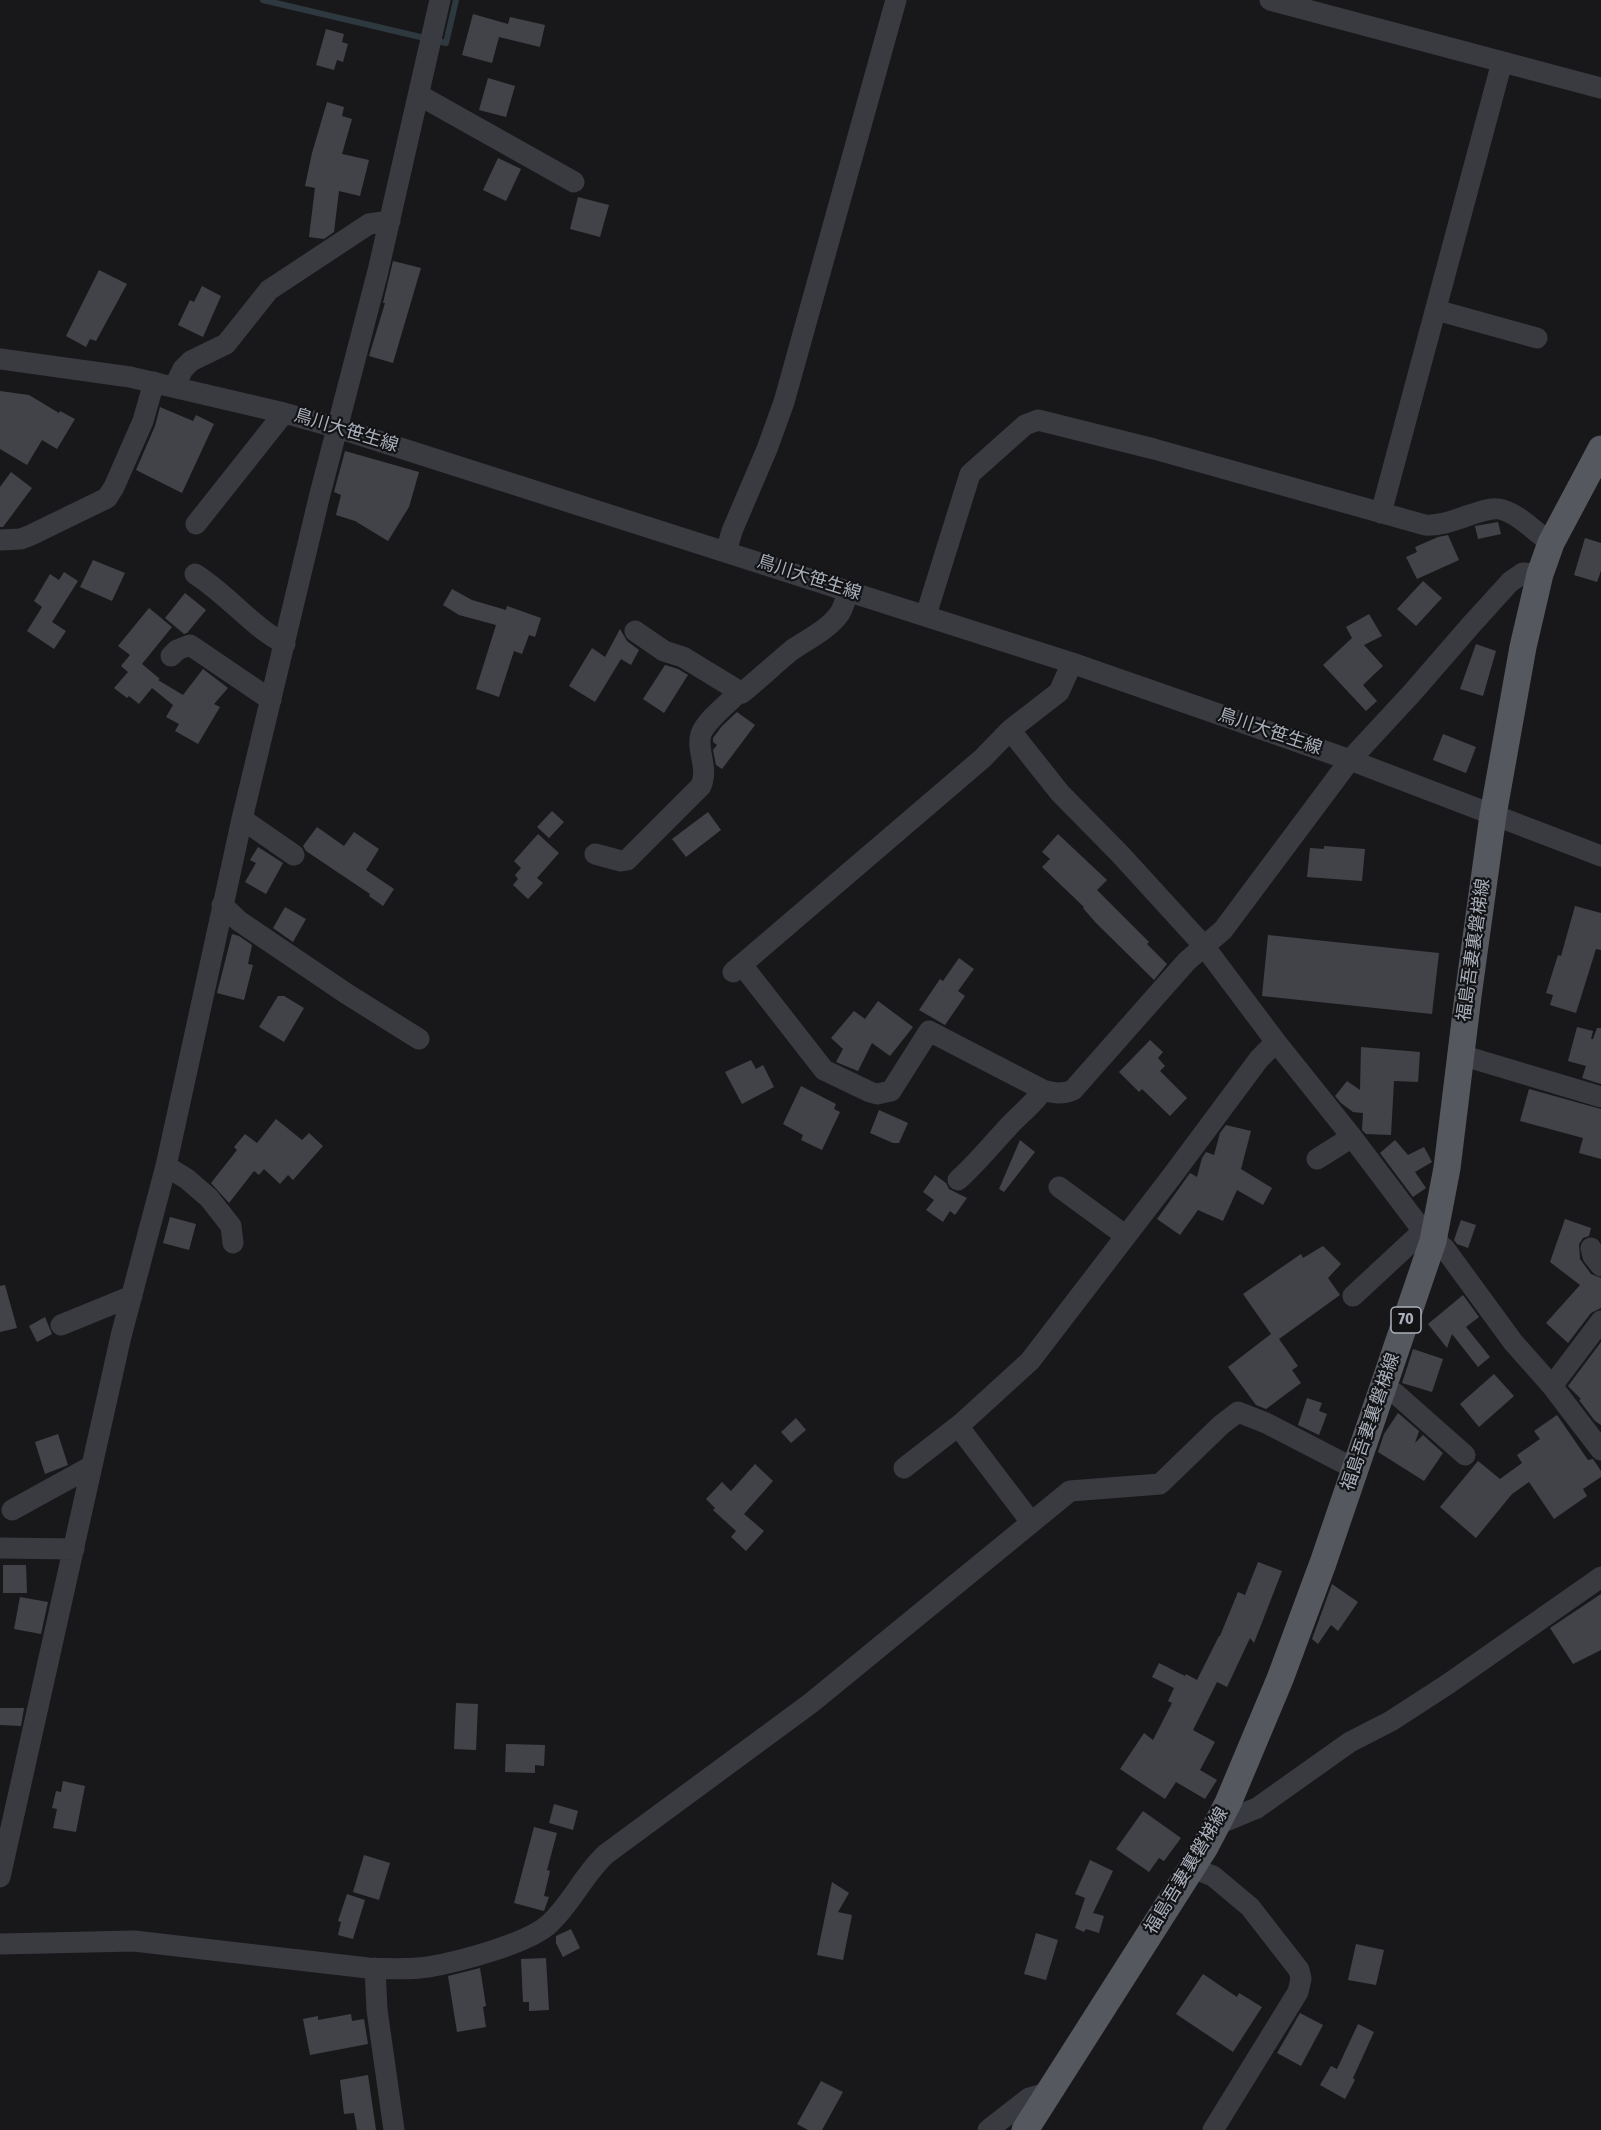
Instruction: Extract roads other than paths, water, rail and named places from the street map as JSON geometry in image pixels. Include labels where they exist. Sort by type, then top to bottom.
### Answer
[{"type":"main road","name":"福島吾妻裏磐梯線","points":[[1025,2130],[1192,1868],[1216,1825],[1249,1755],[1280,1680],[1355,1468],[1382,1387],[1447,1168],[1493,815],[1540,574],[1551,543],[1601,449]]},
{"type":"street","points":[[0,1877],[92,1466],[132,1296],[166,1166],[242,819],[390,221],[440,0]]},
{"type":"street","points":[[726,552],[732,531],[768,449],[784,402],[896,0]]},
{"type":"street","points":[[1270,0],[1601,88]]},
{"type":"street","points":[[1381,513],[1502,62]]},
{"type":"street","points":[[419,95],[574,182]]},
{"type":"street","points":[[0,540],[21,539],[107,498],[143,421],[164,385],[191,362],[226,344],[269,290],[369,224],[390,221]]},
{"type":"street","points":[[1436,310],[1536,338]]},
{"type":"street","name":"鳥川大笹生線","points":[[0,359],[129,377],[338,428],[1072,663],[1350,760],[1601,856]]},
{"type":"street","points":[[196,524],[284,413]]},
{"type":"street","points":[[926,615],[969,474],[1031,422],[1038,420],[1154,448],[1414,523],[1435,526],[1498,508],[1512,514],[1551,543]]},
{"type":"street","points":[[195,573],[270,636],[285,644]]},
{"type":"street","points":[[1072,663],[1059,692],[1010,730],[983,758],[737,969],[824,1070],[870,1092],[877,1094],[891,1091],[930,1031],[1043,1090],[1065,1094],[1072,1090],[1187,961],[1223,930],[1350,760],[1510,582],[1523,573],[1540,574]]},
{"type":"street","points":[[595,854],[621,861],[627,860],[701,786],[705,771],[700,741],[702,733],[739,692],[742,693],[767,670],[814,637],[835,618],[843,606],[848,591]]},
{"type":"street","points":[[635,631],[664,651],[683,657],[739,692]]},
{"type":"street","points":[[171,656],[177,650],[190,645],[271,700]]},
{"type":"street","points":[[1010,730],[1060,793],[1120,854],[1204,946],[1428,1236],[1445,1249],[1513,1342],[1552,1386],[1601,1450]]},
{"type":"street","points":[[242,819],[294,855]]},
{"type":"street","points":[[222,905],[239,921],[419,1039]]},
{"type":"street","points":[[904,1468],[958,1426],[1030,1361],[1259,1059],[1276,1042]]},
{"type":"street","points":[[1461,1055],[1601,1097]]},
{"type":"street","points":[[958,1180],[1043,1090]]},
{"type":"street","points":[[1317,1159],[1352,1137]]},
{"type":"street","points":[[166,1166],[187,1179],[209,1198],[231,1226],[233,1243]]},
{"type":"street","points":[[1059,1187],[1125,1236]]},
{"type":"street","points":[[1353,1296],[1428,1236]]},
{"type":"street","points":[[61,1325],[132,1296]]},
{"type":"street","points":[[1552,1386],[1601,1321]]},
{"type":"street","points":[[1382,1387],[1396,1394],[1465,1455]]},
{"type":"street","points":[[0,1944],[134,1941],[375,1968],[426,1967],[520,1941],[539,1932],[558,1915],[587,1874],[606,1854],[811,1703],[1070,1491],[1160,1484],[1221,1425],[1238,1412],[1266,1423],[1355,1468]]},
{"type":"street","points":[[958,1426],[1031,1522]]},
{"type":"street","points":[[12,1510],[92,1466]]},
{"type":"street","points":[[0,1548],[74,1549]]},
{"type":"street","points":[[1216,1825],[1257,1808],[1350,1742],[1391,1720],[1448,1684],[1601,1577]]},
{"type":"street","points":[[1192,1868],[1213,1876],[1250,1907],[1294,1962],[1301,1979],[1298,1992],[1213,2130]]},
{"type":"street","points":[[375,1968],[377,2010],[394,2130]]},
{"type":"street","points":[[988,2130],[1029,2098],[1050,2092]]},
{"type":"waterway","points":[[263,0],[446,43],[456,0]]}]
